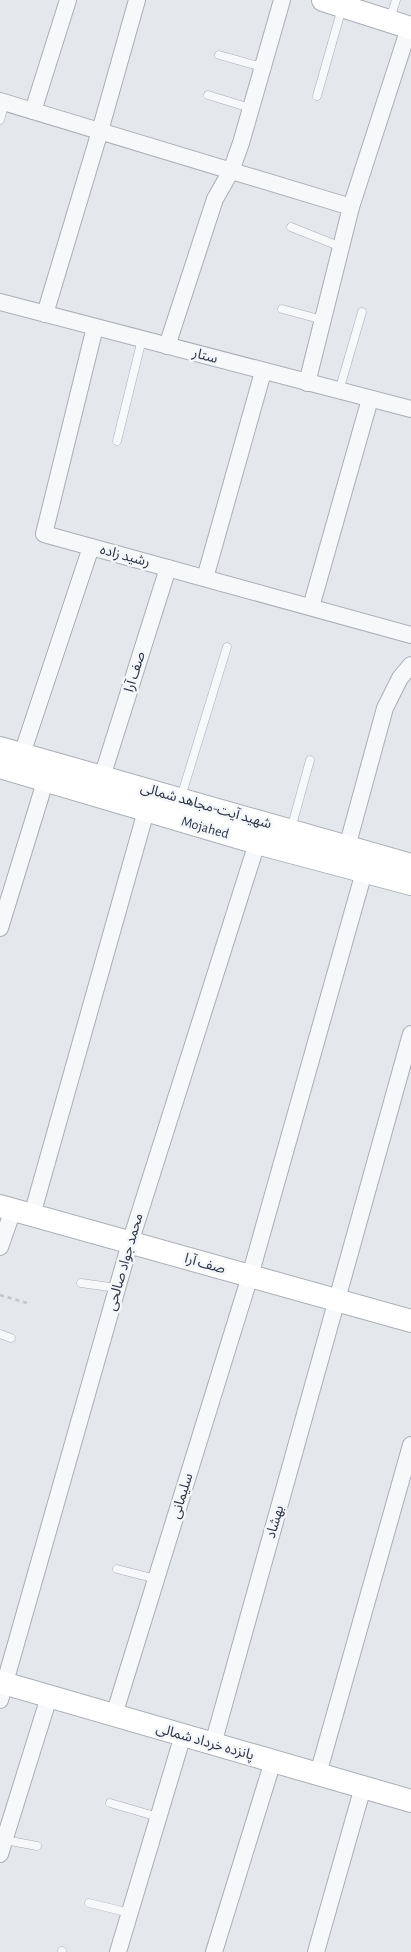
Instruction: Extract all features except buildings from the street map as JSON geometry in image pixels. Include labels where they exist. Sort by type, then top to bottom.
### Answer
[{"type":"street","points":[[33,111],[68,0]]},
{"type":"street","points":[[45,314],[100,132],[137,0]]},
{"type":"street","points":[[167,346],[215,198],[231,171],[282,0]]},
{"type":"street","points":[[307,383],[351,207],[403,26],[337,2]]},
{"type":"street","points":[[2,101],[351,207]]},
{"type":"street","name":"ستار","points":[[0,302],[411,409]]},
{"type":"street","name":"رشید زاده","points":[[95,327],[44,534],[411,635]]},
{"type":"street","points":[[205,578],[263,372]]},
{"type":"street","points":[[311,607],[370,399]]},
{"type":"street","points":[[22,754],[91,547]]},
{"type":"street","name":"صف آرا","points":[[102,777],[168,568]]},
{"type":"street","points":[[347,847],[385,708],[400,678],[411,665]]},
{"type":"street","name":"شهید آیت-مجاهد شمالی","points":[[0,748],[411,865]]},
{"type":"street","name":"Mojahed","points":[[0,767],[45,782],[256,843],[411,884]]},
{"type":"street","points":[[0,928],[45,782]]},
{"type":"street","points":[[0,1247],[15,1210],[146,811]]},
{"type":"street","name":"محمد جواد صالحی","points":[[2,1689],[130,1243],[256,843]]},
{"type":"street","name":"سلیمانی","points":[[114,1715],[250,1276],[364,872]]},
{"type":"street","name":"بهشاد","points":[[213,1744],[411,1034]]},
{"type":"street","name":"صف آرا","points":[[15,1210],[337,1301],[410,1318]]},
{"type":"street","points":[[318,1774],[411,1445]]},
{"type":"street","name":"پانزده خرداد شمالی","points":[[2,1689],[49,1696],[411,1801]]},
{"type":"street","points":[[2,1847],[49,1696]]},
{"type":"street","points":[[118,1952],[183,1735]]},
{"type":"street","points":[[214,1952],[273,1761]]},
{"type":"street","points":[[316,1952],[364,1787]]},
{"type":"lane","points":[[396,0],[403,26]]},
{"type":"lane","points":[[318,96],[337,2]]},
{"type":"lane","points":[[219,55],[262,67]]},
{"type":"lane","points":[[208,96],[250,108]]},
{"type":"lane","points":[[0,120],[2,101]]},
{"type":"lane","points":[[291,227],[341,247]]},
{"type":"lane","points":[[282,309],[323,320]]},
{"type":"lane","points":[[339,391],[362,312]]},
{"type":"lane","points":[[116,441],[142,340]]},
{"type":"lane","points":[[180,799],[228,647]]},
{"type":"lane","points":[[290,831],[310,760]]},
{"type":"lane","points":[[81,1283],[117,1288]]},
{"type":"lane","points":[[0,1334],[11,1338]]},
{"type":"lane","points":[[117,1569],[156,1580]]},
{"type":"lane","points":[[110,1803],[158,1817]]},
{"type":"lane","points":[[2,1847],[37,1846]]},
{"type":"lane","points":[[89,1903],[130,1913]]},
{"type":"path","points":[[0,1295],[27,1303]]}]
